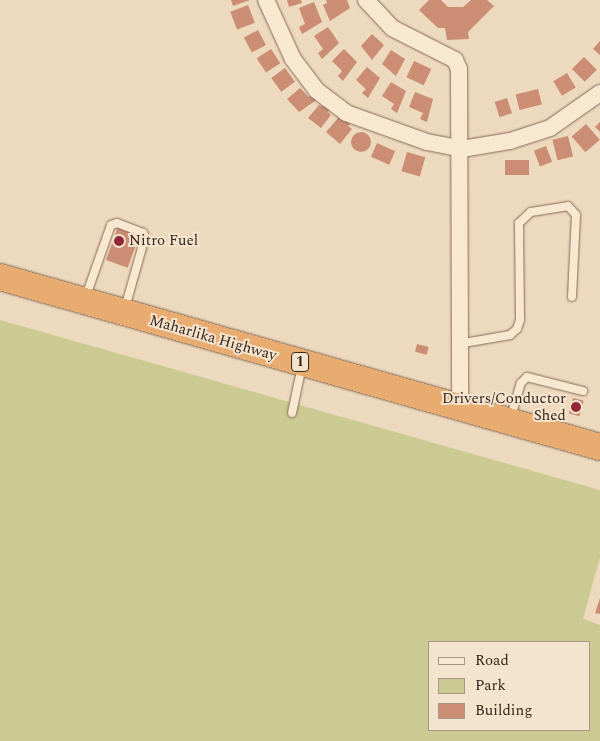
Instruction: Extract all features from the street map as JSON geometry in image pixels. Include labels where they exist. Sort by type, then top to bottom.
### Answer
[{"type":"highway","name":"Maharlika Highway","points":[[0,276],[600,447]]},
{"type":"street","points":[[266,0],[280,36],[301,73],[316,90],[346,113],[411,138],[462,149],[510,141],[550,128],[600,93]]},
{"type":"street","points":[[366,0],[392,28],[458,64],[462,149],[458,344],[460,408]]},
{"type":"lane","points":[[458,344],[510,335],[517,328],[520,320],[519,223],[531,212],[568,206],[576,215],[572,297]]},
{"type":"lane","points":[[84,301],[110,226],[117,222],[143,232],[145,237],[124,312]]},
{"type":"lane","points":[[292,413],[303,363]]},
{"type":"lane","points":[[510,422],[521,383],[527,377],[583,391]]},
{"type":"green space","points":[[0,320],[600,490],[600,557],[583,619],[600,625],[600,741],[0,741]]},
{"type":"building","points":[[231,0],[250,0],[233,6]]},
{"type":"building","points":[[287,0],[301,0],[302,3],[289,7]]},
{"type":"building","points":[[326,0],[347,0],[350,8],[330,21],[323,5],[327,3]]},
{"type":"building","points":[[429,0],[441,0],[448,7],[463,7],[471,0],[487,0],[494,6],[468,32],[469,39],[447,40],[445,28],[438,28],[419,10]]},
{"type":"building","points":[[314,2],[322,22],[302,34],[299,27],[305,24],[299,8]]},
{"type":"building","points":[[248,5],[255,23],[237,30],[230,12]]},
{"type":"building","points":[[328,27],[339,43],[322,59],[318,53],[323,49],[314,36]]},
{"type":"building","points":[[258,30],[266,45],[252,53],[244,38]]},
{"type":"building","points":[[372,34],[384,45],[372,60],[361,46]]},
{"type":"building","points":[[600,41],[600,55],[593,49]]},
{"type":"building","points":[[271,49],[280,63],[266,73],[257,58]]},
{"type":"building","points":[[344,49],[357,62],[343,81],[338,76],[342,71],[332,61]]},
{"type":"building","points":[[391,50],[405,59],[396,76],[382,64]]},
{"type":"building","points":[[584,57],[597,70],[585,82],[572,69]]},
{"type":"building","points":[[414,61],[431,69],[424,85],[406,77]]},
{"type":"building","points":[[367,67],[380,78],[368,98],[362,93],[366,89],[356,80]]},
{"type":"building","points":[[285,68],[295,82],[281,92],[271,78]]},
{"type":"building","points":[[567,73],[576,88],[562,96],[553,81]]},
{"type":"building","points":[[391,82],[406,91],[397,113],[391,109],[394,104],[382,96]]},
{"type":"building","points":[[300,88],[309,97],[313,94],[318,99],[299,112],[287,99]]},
{"type":"building","points":[[538,89],[542,105],[520,110],[516,95]]},
{"type":"building","points":[[415,92],[433,99],[427,122],[420,119],[423,113],[409,107]]},
{"type":"building","points":[[507,98],[512,113],[500,117],[495,102]]},
{"type":"building","points":[[319,105],[330,109],[328,112],[331,115],[321,128],[308,118]]},
{"type":"building","points":[[338,118],[351,123],[348,126],[352,129],[340,144],[326,132]]},
{"type":"building","points":[[600,122],[600,132],[595,127]]},
{"type":"building","points":[[586,124],[600,140],[585,152],[572,136]]},
{"type":"building","points":[[361,132],[368,135],[371,142],[368,149],[361,152],[354,149],[351,142],[354,135]]},
{"type":"building","points":[[568,136],[573,156],[558,160],[552,140]]},
{"type":"building","points":[[377,143],[395,151],[389,165],[371,157]]},
{"type":"building","points":[[546,146],[552,162],[540,167],[534,151]]},
{"type":"building","points":[[407,152],[425,157],[420,176],[401,171]]},
{"type":"building","points":[[505,160],[529,160],[529,175],[505,175]]},
{"type":"building","points":[[118,227],[140,235],[128,268],[106,260]]},
{"type":"building","points":[[417,344],[429,347],[427,355],[415,352]]},
{"type":"building","name":"Drivers/Conductor Shed","points":[[573,398],[584,401],[579,416],[569,413]]},
{"type":"building","points":[[600,598],[600,614],[595,613]]},
{"type":"place","name":"Nitro Fuel","points":[[119,241]]},
{"type":"place","name":"Drivers/Conductor Shed","points":[[576,407]]}]
